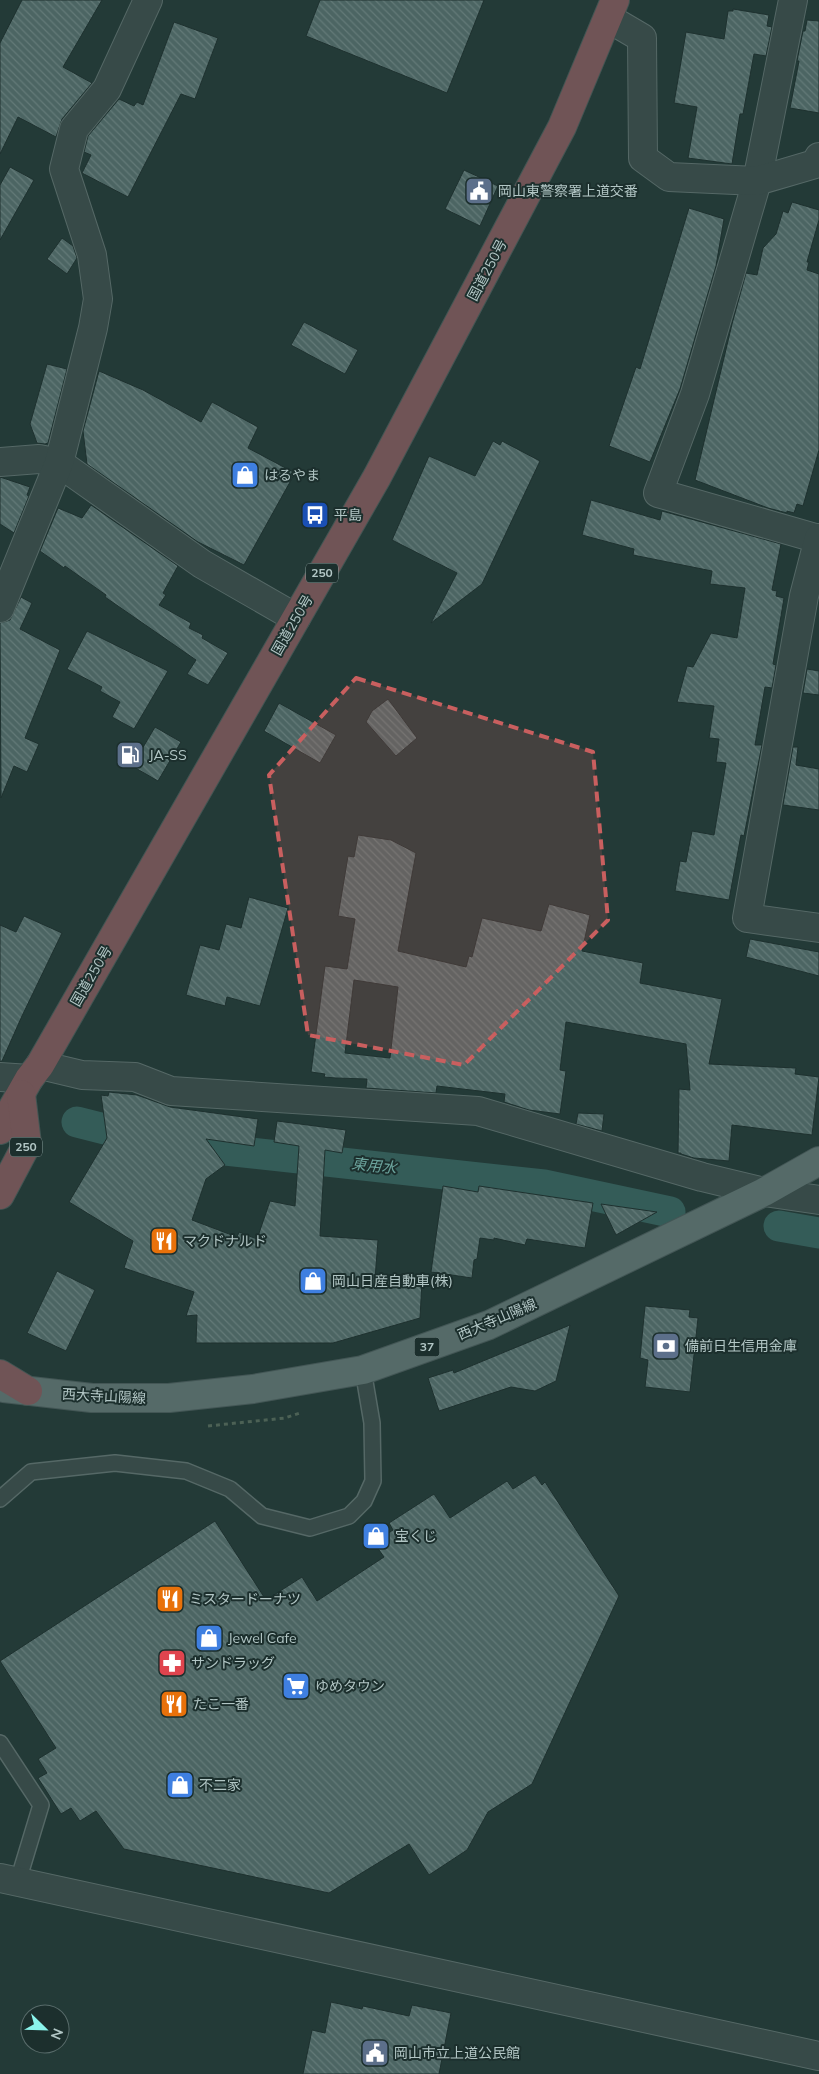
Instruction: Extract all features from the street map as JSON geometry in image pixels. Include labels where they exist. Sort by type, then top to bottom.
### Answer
[{"type":"highway","name":"国道250号","points":[[0,1130],[377,477],[562,127],[611,9]]},
{"type":"highway","name":"250","points":[[0,1195],[28,1144],[30,1079]]},
{"type":"highway","points":[[0,1374],[28,1391]]},
{"type":"main road","name":"西大寺山陽線","points":[[0,1388],[92,1398],[170,1398],[253,1389],[363,1370],[489,1325],[764,1192],[819,1161]]},
{"type":"street","points":[[0,608],[59,463],[93,328],[98,299],[92,255],[64,169],[74,130],[106,89],[148,0]]},
{"type":"street","points":[[793,0],[757,181],[695,394],[658,493],[819,539],[811,597],[747,918],[819,928]]},
{"type":"street","points":[[611,9],[642,38],[643,158],[669,177],[757,181],[815,164],[819,157]]},
{"type":"street","points":[[0,462],[40,459],[59,463],[202,564],[296,618]]},
{"type":"street","points":[[0,1077],[30,1079],[82,1075],[134,1077],[171,1091],[478,1111],[702,1177],[764,1192],[819,1200]]},
{"type":"street","points":[[9,1880],[819,2056]]},
{"type":"lane","points":[[0,1499],[31,1472],[115,1462],[186,1471],[230,1489],[262,1516],[310,1528],[349,1516],[364,1501],[373,1481],[372,1423],[363,1370]]},
{"type":"lane","points":[[0,1743],[41,1805],[9,1880]]},
{"type":"highlighted area","points":[[356,678],[593,752],[608,920],[464,1065],[308,1035],[269,775]]},
{"type":"building","points":[[22,0],[102,0],[63,67],[92,83],[62,119],[56,137],[18,117],[0,154],[0,43]]},
{"type":"building","points":[[320,0],[484,0],[447,93],[306,36]]},
{"type":"building","points":[[733,9],[769,15],[767,26],[772,27],[766,56],[754,54],[743,114],[740,114],[732,164],[688,158],[697,107],[674,103],[686,32],[724,39],[728,11],[733,11]]},
{"type":"building","points":[[807,20],[819,21],[819,113],[790,108],[799,61],[797,61]]},
{"type":"building","points":[[174,22],[218,38],[195,99],[181,94],[128,197],[82,173],[91,155],[84,152],[88,136],[119,99],[134,106],[137,102],[143,105]]},
{"type":"building","points":[[10,167],[34,180],[0,240],[0,185]]},
{"type":"building","points":[[464,170],[498,186],[480,226],[445,209]]},
{"type":"building","points":[[792,202],[819,210],[819,220],[807,262],[809,262],[807,270],[819,274],[819,450],[803,506],[797,504],[794,513],[787,511],[787,513],[768,508],[695,480],[746,273],[757,275],[763,248],[776,234],[783,211],[788,213]]},
{"type":"building","points":[[689,208],[724,219],[716,266],[680,389],[650,462],[609,446],[636,367],[640,369]]},
{"type":"building","points":[[62,238],[73,246],[77,258],[67,274],[47,259]]},
{"type":"building","points":[[304,322],[358,350],[345,374],[291,345]]},
{"type":"building","points":[[47,364],[67,369],[48,443],[45,444],[37,443],[30,424]]},
{"type":"building","points":[[99,371],[143,390],[201,422],[212,402],[258,427],[248,448],[295,473],[244,565],[198,542],[87,464],[83,431]]},
{"type":"building","points":[[493,441],[500,445],[502,441],[540,461],[482,584],[431,623],[457,573],[392,540],[429,456],[475,476]]},
{"type":"building","points":[[0,477],[30,487],[27,495],[29,496],[14,533],[0,524]]},
{"type":"building","points":[[591,500],[660,520],[662,511],[781,544],[772,590],[777,591],[776,596],[784,598],[773,664],[776,665],[772,688],[765,687],[755,745],[762,745],[744,836],[741,835],[729,900],[675,891],[680,861],[686,862],[692,831],[714,835],[726,763],[716,762],[719,739],[709,738],[714,706],[677,702],[687,666],[693,667],[711,633],[737,638],[745,588],[710,584],[712,571],[633,555],[634,549],[582,535]]},
{"type":"building","points":[[91,505],[178,566],[163,593],[166,595],[159,605],[191,623],[189,628],[203,635],[202,638],[228,653],[208,685],[187,674],[196,660],[105,597],[106,595],[65,566],[64,568],[40,551],[58,508],[82,518]]},
{"type":"building","points":[[21,597],[32,603],[20,629],[60,650],[25,738],[39,744],[27,772],[14,766],[1,798],[0,623],[10,620]]},
{"type":"building","points":[[87,631],[168,671],[134,729],[112,717],[120,702],[100,691],[102,687],[67,669]]},
{"type":"building","points":[[807,669],[819,671],[819,695],[803,693]]},
{"type":"building","points":[[388,699],[417,738],[396,756],[366,722],[372,711]]},
{"type":"building","points":[[279,703],[336,735],[320,763],[264,731]]},
{"type":"building","points":[[155,727],[181,742],[158,781],[132,766]]},
{"type":"building","points":[[793,747],[798,747],[796,765],[819,769],[819,810],[783,805]]},
{"type":"building","points":[[358,835],[391,840],[416,853],[398,951],[466,967],[469,956],[472,957],[482,918],[541,931],[549,904],[590,915],[582,951],[643,963],[640,983],[722,999],[709,1064],[796,1068],[795,1074],[819,1077],[812,1135],[732,1125],[729,1161],[694,1158],[678,1153],[679,1089],[690,1090],[686,1044],[566,1022],[560,1070],[566,1071],[560,1114],[529,1110],[504,1102],[505,1094],[437,1086],[436,1093],[366,1088],[367,1079],[324,1077],[325,1074],[311,1072],[325,966],[347,969],[355,919],[338,916],[348,856],[354,857]],"holes":[[[354,980],[398,987],[390,1058],[345,1053]]]},
{"type":"building","points":[[249,897],[288,908],[260,1006],[227,997],[225,1006],[186,995],[200,945],[219,950],[226,924],[241,928]]},
{"type":"building","points":[[24,916],[62,933],[0,1062],[0,925],[16,932]]},
{"type":"building","points":[[750,939],[819,952],[819,976],[746,957]]},
{"type":"building","points":[[109,1092],[137,1095],[170,1107],[258,1119],[254,1146],[206,1139],[225,1165],[206,1179],[192,1220],[237,1237],[239,1232],[257,1239],[270,1201],[295,1206],[299,1146],[274,1142],[277,1121],[346,1130],[342,1153],[325,1150],[320,1236],[378,1240],[375,1279],[422,1282],[420,1318],[333,1343],[196,1343],[197,1315],[186,1316],[194,1292],[124,1268],[133,1241],[69,1202],[107,1138],[101,1095],[108,1096]]},
{"type":"building","points":[[578,1113],[604,1114],[602,1131],[576,1124]]},
{"type":"building","points":[[443,1186],[478,1192],[479,1186],[593,1203],[585,1248],[527,1239],[525,1245],[494,1238],[494,1240],[480,1238],[477,1259],[474,1260],[472,1278],[431,1272]]},
{"type":"building","points":[[601,1204],[657,1212],[616,1235]]},
{"type":"building","points":[[57,1271],[95,1290],[66,1351],[27,1333]]},
{"type":"building","points":[[645,1306],[690,1310],[689,1317],[698,1318],[690,1392],[645,1387],[648,1360],[640,1358]]},
{"type":"building","points":[[570,1325],[556,1381],[535,1391],[511,1387],[439,1411],[428,1378],[453,1370],[454,1373]]},
{"type":"building","name":"ゆめタウン","points":[[535,1475],[542,1485],[545,1482],[619,1596],[532,1784],[488,1812],[467,1850],[429,1875],[409,1844],[329,1893],[124,1849],[96,1811],[80,1821],[71,1808],[61,1814],[38,1778],[47,1773],[38,1759],[56,1748],[0,1661],[215,1521],[266,1600],[302,1577],[317,1601],[384,1557],[374,1543],[393,1530],[389,1523],[434,1494],[450,1518],[507,1481],[513,1489]]},
{"type":"building","name":"岡山市立上道公民館","points":[[331,2002],[362,2009],[363,2006],[409,2016],[412,2005],[451,2013],[439,2074],[303,2074],[312,2030],[325,2033]]},
{"type":"waterway","name":"東用水","points":[[77,1122],[160,1143],[544,1185],[670,1212]]},
{"type":"waterway","name":"東用水","points":[[779,1226],[819,1233]]},
{"type":"place","name":"岡山東警察署上道交番","points":[[479,191]]},
{"type":"place","name":"はるやま","points":[[245,475]]},
{"type":"place","name":"平島","points":[[315,515]]},
{"type":"place","name":"JA-SS","points":[[130,755]]},
{"type":"place","name":"マクドナルド","points":[[164,1241]]},
{"type":"place","name":"岡山日産自動車(株)","points":[[313,1281]]},
{"type":"place","name":"備前日生信用金庫","points":[[666,1346]]},
{"type":"place","name":"宝くじ","points":[[376,1536]]},
{"type":"place","name":"ミスタードーナツ","points":[[170,1599]]},
{"type":"place","name":"Jewel Cafe","points":[[209,1638]]},
{"type":"place","name":"サンドラッグ","points":[[172,1663]]},
{"type":"place","name":"ゆめタウン","points":[[296,1686]]},
{"type":"place","name":"たこ一番","points":[[174,1704]]},
{"type":"place","name":"不二家","points":[[180,1785]]},
{"type":"place","name":"岡山市立上道公民館","points":[[375,2053]]}]
